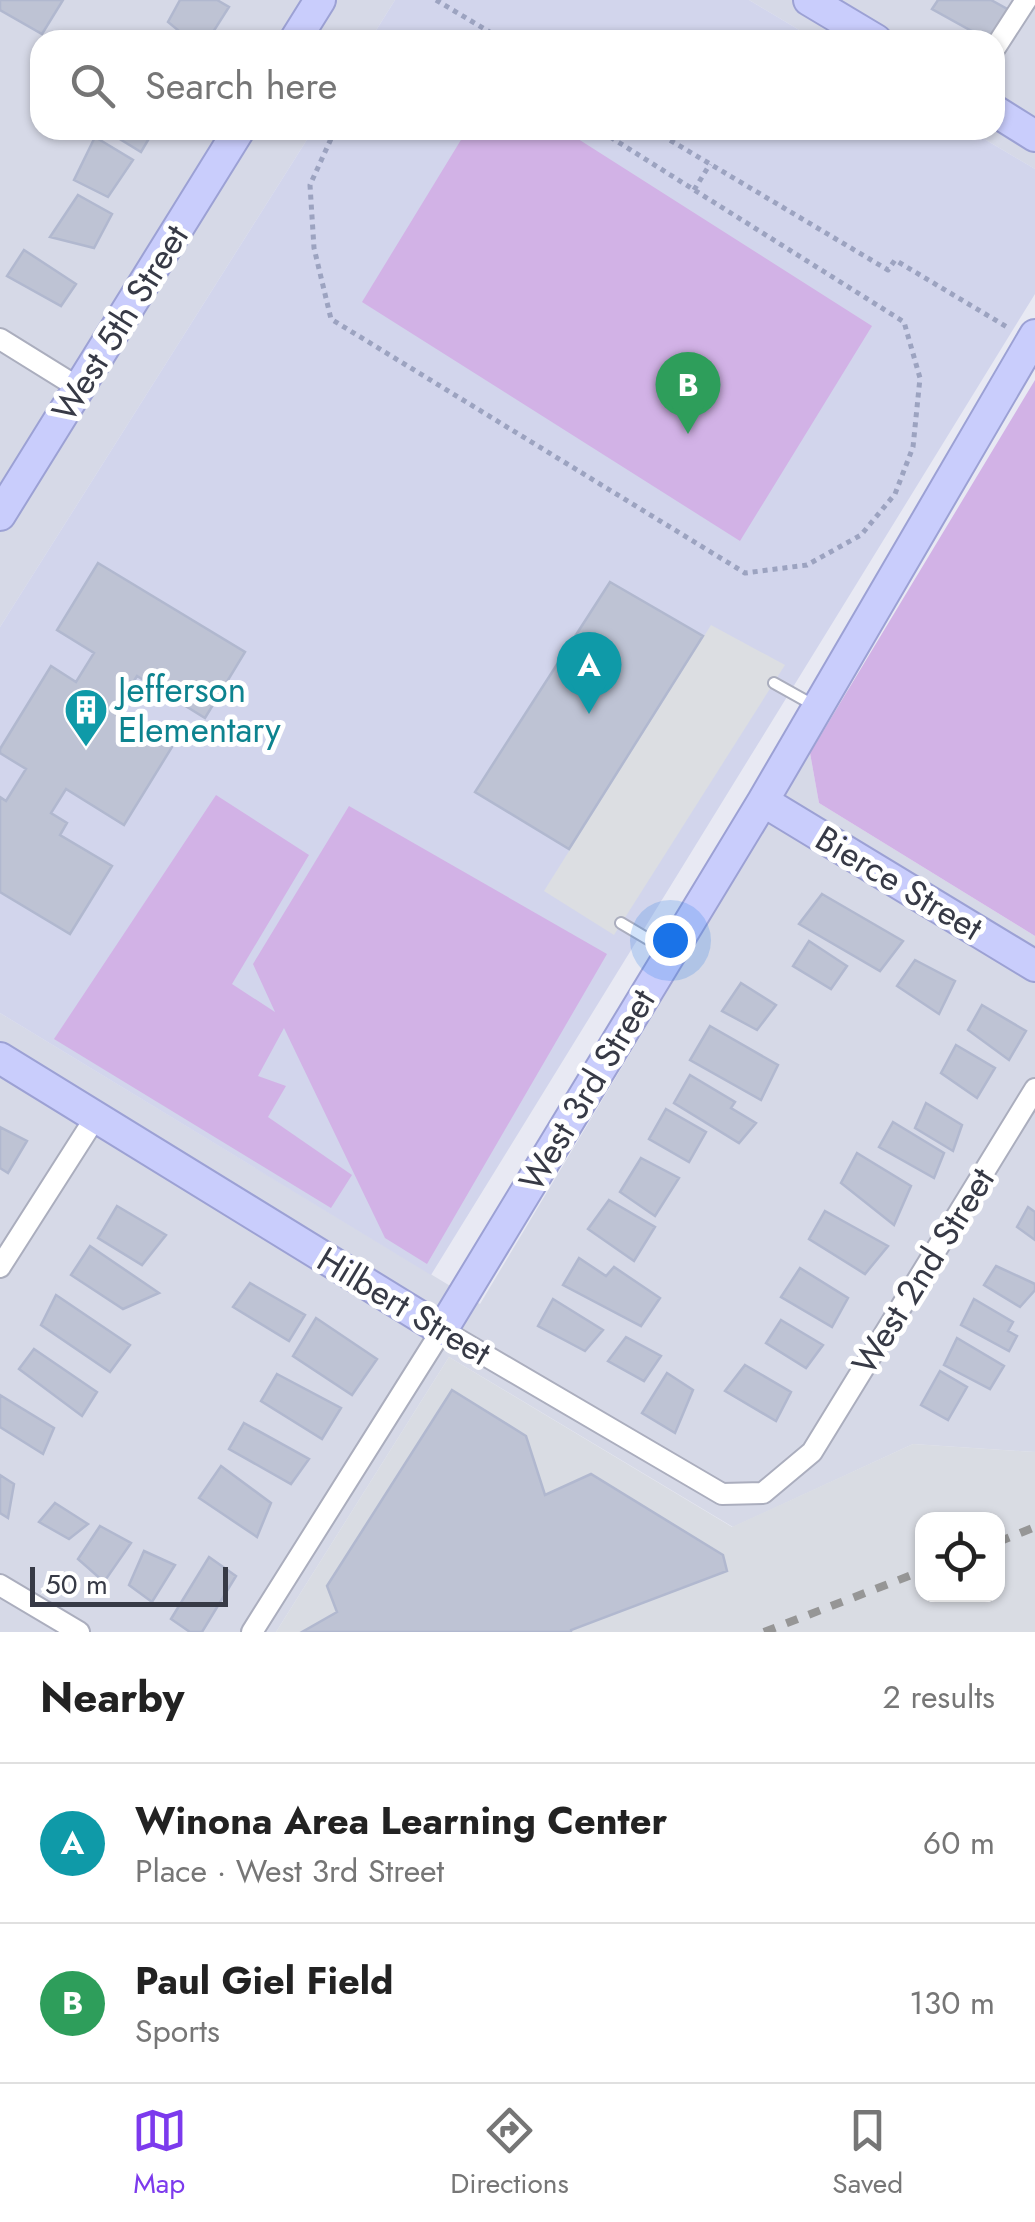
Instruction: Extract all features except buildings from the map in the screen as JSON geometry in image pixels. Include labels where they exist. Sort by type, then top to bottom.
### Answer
[{"type":"street","points":[[301,30],[320,0]]},
{"type":"street","points":[[809,0],[859,30]]},
{"type":"street","points":[[1005,33],[1026,0]]},
{"type":"street","points":[[1005,118],[1035,136]]},
{"type":"street","name":"West 5th Street","points":[[0,515],[234,140]]},
{"type":"street","points":[[0,338],[79,388]]},
{"type":"street","name":"West 3rd Street","points":[[252,1632],[442,1330],[763,801],[1033,338]]},
{"type":"street","name":"Bierce Street","points":[[763,801],[1035,966]]},
{"type":"street","name":"Hilbert Street","points":[[0,1058],[442,1330],[722,1494],[763,1493],[812,1452]]},
{"type":"street","name":"West 2nd Street","points":[[812,1452],[1035,1090]]},
{"type":"street","points":[[0,1267],[98,1116]]},
{"type":"street","points":[[0,1585],[79,1632]]},
{"type":"lane","points":[[774,682],[818,708]]},
{"type":"lane","points":[[621,923],[671,952]]},
{"type":"path","points":[[436,0],[486,30]]},
{"type":"path","points":[[330,140],[310,185],[314,248],[331,318],[745,573],[808,565],[861,534],[896,494],[914,447],[920,378],[904,322],[615,140]]},
{"type":"path","points":[[670,140],[888,270],[896,260],[1033,338]]},
{"type":"path","points":[[694,190],[710,164]]},
{"type":"shaded area","points":[[0,0],[395,0],[376,30],[30,30],[30,140],[307,140],[0,627]]},
{"type":"shaded area","points":[[395,0],[749,0],[799,30],[376,30]]},
{"type":"shaded area","points":[[749,0],[1035,0],[1035,169],[986,140],[1005,140],[1005,30],[799,30]]},
{"type":"shaded area","points":[[307,140],[986,140],[1035,169],[1035,294],[431,1275],[0,1013],[0,627]]},
{"type":"shaded area","points":[[461,140],[580,140],[872,326],[740,541],[362,302]]},
{"type":"shaded area","points":[[1035,380],[1035,936],[819,803],[810,753]]},
{"type":"shaded area","points":[[711,625],[785,665],[614,935],[544,891]]},
{"type":"shaded area","points":[[810,753],[819,803],[1035,936],[1035,1452],[913,1444],[733,1527],[449,1357],[276,1632],[0,1632],[0,1013],[480,1304]]},
{"type":"shaded area","points":[[216,795],[309,855],[232,984],[275,1012],[253,964],[349,806],[607,954],[427,1264],[385,1238],[284,1028],[258,1076],[286,1086],[268,1117],[352,1175],[331,1208],[54,1039]]},
{"type":"shaded area","points":[[449,1357],[732,1527],[913,1444],[1035,1452],[1035,1632],[276,1632]]},
{"type":"railway","points":[[1005,1539],[1035,1527]]},
{"type":"railway","points":[[764,1632],[915,1574]]},
{"type":"place","name":"Paul Giel Field","points":[[688,434]]},
{"type":"place","name":"Winona Area Learning Center","points":[[589,714]]},
{"type":"place","name":"Jefferson Elementary","points":[[86,748]]}]
